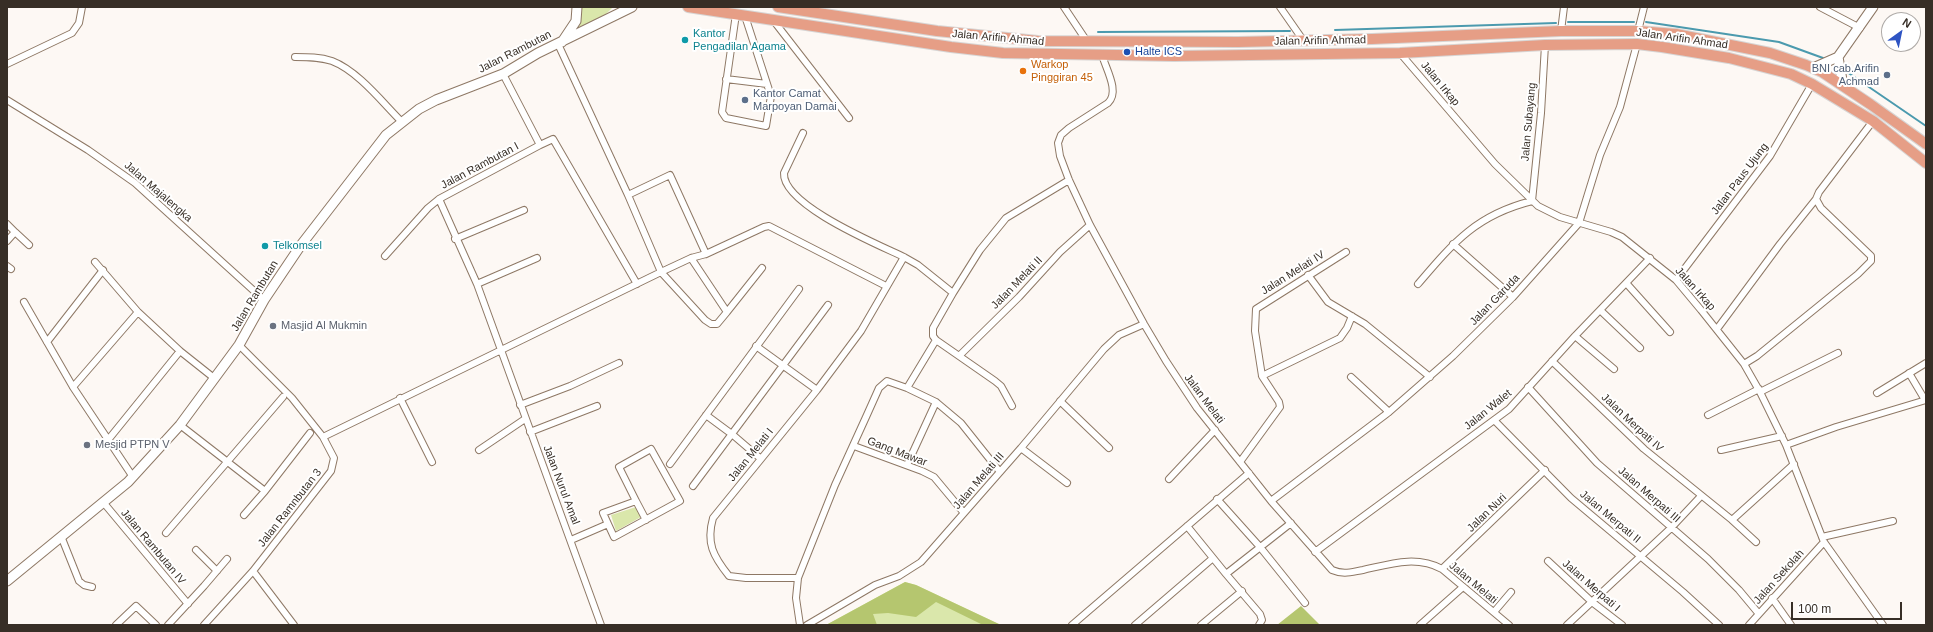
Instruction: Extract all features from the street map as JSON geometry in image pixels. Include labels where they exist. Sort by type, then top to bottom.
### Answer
[{"type":"main road","name":"Jalan Rambutan","points":[[560,43],[576,21],[576,7]]},
{"type":"main road","name":"Jalan Rambutan","points":[[7,581],[133,477],[180,425],[239,345],[264,300],[301,245],[368,156],[386,135],[401,121],[436,100],[503,74],[538,53],[632,7]]},
{"type":"main road","name":"Jalan Arifin Ahmad","points":[[688,7],[1003,53],[1174,56],[1373,52],[1400,53],[1544,45],[1637,44],[1693,51],[1754,63],[1791,74],[1812,84],[1873,121],[1926,163]]},
{"type":"main road","name":"Jalan Arifin Ahmad","points":[[778,7],[856,19],[1038,41],[1086,40],[1230,42],[1372,39],[1561,31],[1638,31],[1676,34],[1723,42],[1781,56],[1813,68],[1894,120],[1926,144]]},
{"type":"main road","points":[[1813,68],[1838,57],[1860,28],[1873,7]]},
{"type":"main road","points":[[855,32],[856,19]]},
{"type":"main road","points":[[1372,39],[1373,52]]},
{"type":"main road","points":[[1838,57],[1843,86]]},
{"type":"street","points":[[7,64],[72,33],[79,23],[82,7]]},
{"type":"street","points":[[1064,7],[1086,40]]},
{"type":"street","points":[[1280,7],[1304,40]]},
{"type":"street","points":[[1561,31],[1564,7]]},
{"type":"street","points":[[1638,31],[1644,7]]},
{"type":"street","points":[[1820,7],[1860,28]]},
{"type":"street","points":[[740,15],[768,84],[771,96],[766,126],[726,118],[722,112],[726,79],[740,15]]},
{"type":"street","points":[[773,20],[849,118]]},
{"type":"street","points":[[560,43],[661,272],[708,322],[717,324],[762,268]]},
{"type":"street","name":"Jalan Garuda","points":[[1271,501],[1388,412],[1430,377],[1513,296],[1579,223],[1600,156],[1620,107],[1637,44]]},
{"type":"street","name":"Jalan Subayang","points":[[1532,201],[1541,114],[1544,45]]},
{"type":"street","name":"Jalan Irkap","points":[[1400,53],[1495,164],[1542,210],[1611,232],[1622,237],[1676,280],[1744,364],[1760,390],[1794,464],[1823,540],[1883,625]]},
{"type":"street","name":"Jalan Melati","points":[[1102,55],[1113,89],[1113,97],[1108,103],[1068,128],[1061,135],[1058,147],[1069,180],[1090,224],[1144,324],[1179,382],[1271,501],[1332,570],[1345,574],[1411,561],[1426,562],[1442,569],[1509,625]]},
{"type":"street","points":[[296,57],[318,58],[332,61],[345,67],[401,121]]},
{"type":"street","points":[[503,74],[540,145],[553,139],[637,284]]},
{"type":"street","points":[[726,79],[768,84]]},
{"type":"street","name":"Jalan Paus Ujung","points":[[1676,280],[1770,156],[1812,84]]},
{"type":"street","name":"Jalan Majalengka","points":[[7,100],[88,150],[135,183],[264,300]]},
{"type":"street","points":[[1717,329],[1780,244],[1816,199],[1819,192],[1873,121]]},
{"type":"street","points":[[803,133],[784,173],[784,179],[794,192],[820,214],[918,265],[954,293]]},
{"type":"street","name":"Jalan Rambutan I","points":[[500,352],[477,284],[439,199],[540,145]]},
{"type":"street","points":[[628,195],[670,175],[706,254]]},
{"type":"street","points":[[1012,406],[1001,386],[936,340],[933,336],[932,330],[980,250],[1006,218],[1069,180]]},
{"type":"street","points":[[384,256],[428,208],[439,199]]},
{"type":"street","points":[[1744,364],[1757,356],[1858,274],[1872,260],[1871,256],[1822,208],[1816,199]]},
{"type":"street","points":[[1418,284],[1453,244],[1470,228],[1505,209],[1532,201]]},
{"type":"street","points":[[456,239],[524,210]]},
{"type":"street","points":[[7,224],[30,245]]},
{"type":"street","name":"Jalan Melati II","points":[[959,356],[1019,297],[1060,252],[1090,224]]},
{"type":"street","points":[[323,437],[400,398],[500,352],[690,258],[706,254],[769,226],[886,286]]},
{"type":"street","points":[[7,241],[15,232]]},
{"type":"street","points":[[1453,244],[1513,296]]},
{"type":"street","name":"Jalan Melati IV","points":[[1240,462],[1280,409],[1280,402],[1262,376],[1255,331],[1256,310],[1261,304],[1346,252]]},
{"type":"street","name":"Jalan Melati I","points":[[798,578],[746,578],[729,576],[717,560],[712,549],[709,538],[713,518],[817,390],[861,331],[904,257]]},
{"type":"street","points":[[477,284],[538,258]]},
{"type":"street","points":[[690,258],[727,312]]},
{"type":"street","name":"Jalan Walet","points":[[1315,552],[1494,420],[1517,401],[1575,336],[1627,284],[1650,258]]},
{"type":"street","points":[[95,262],[138,312],[180,351],[214,378]]},
{"type":"street","points":[[47,342],[103,270]]},
{"type":"street","points":[[1308,275],[1328,302],[1352,316],[1379,335],[1430,377]]},
{"type":"street","points":[[1627,284],[1670,332]]},
{"type":"street","points":[[670,464],[799,289]]},
{"type":"street","points":[[24,302],[73,387],[133,477]]},
{"type":"street","points":[[693,486],[733,435],[828,305]]},
{"type":"street","points":[[1600,310],[1640,348]]},
{"type":"street","points":[[73,387],[138,312]]},
{"type":"street","points":[[1262,376],[1340,338],[1348,328],[1352,316]]},
{"type":"street","name":"Jalan Melati III","points":[[807,625],[875,585],[911,569],[922,562],[1113,340],[1125,331],[1144,324]]},
{"type":"street","points":[[1575,336],[1614,369]]},
{"type":"street","points":[[907,388],[936,340]]},
{"type":"street","name":"Jalan Ramnbutan 3","points":[[204,625],[253,571],[331,470],[334,458],[323,437],[292,398],[239,345]]},
{"type":"street","points":[[756,346],[817,390]]},
{"type":"street","points":[[108,440],[180,351]]},
{"type":"street","name":"Jalan Nurul Amal","points":[[500,352],[571,540],[601,625]]},
{"type":"street","points":[[1708,415],[1838,353]]},
{"type":"street","name":"Jalan Merpati IV","points":[[1552,361],[1644,449],[1732,520],[1756,542]]},
{"type":"street","points":[[520,405],[570,386],[619,363]]},
{"type":"street","points":[[1877,393],[1926,363]]},
{"type":"street","points":[[1786,445],[1836,427],[1925,400],[1909,373]]},
{"type":"street","points":[[1351,377],[1388,412]]},
{"type":"street","points":[[800,625],[796,598],[798,578],[835,485],[881,385],[889,380],[936,402],[961,423],[1000,472]]},
{"type":"street","name":"Jalan Merpati III","points":[[1528,387],[1597,463],[1725,574],[1759,614]]},
{"type":"street","points":[[166,533],[282,397]]},
{"type":"street","points":[[400,398],[432,462]]},
{"type":"street","points":[[1060,401],[1109,448]]},
{"type":"street","points":[[907,465],[936,402]]},
{"type":"street","points":[[530,432],[597,406]]},
{"type":"street","points":[[706,415],[733,435],[761,459]]},
{"type":"street","points":[[479,450],[525,419]]},
{"type":"street","name":"Jalan Merpati II","points":[[1494,420],[1546,470],[1571,498],[1641,556],[1719,625]]},
{"type":"street","points":[[180,425],[265,491]]},
{"type":"street","points":[[1169,479],[1215,430]]},
{"type":"street","points":[[244,515],[265,491],[310,433]]},
{"type":"street","points":[[1721,450],[1782,436]]},
{"type":"street","name":"Gang Mawar","points":[[854,446],[922,471],[938,481],[964,513]]},
{"type":"street","points":[[636,501],[603,513],[614,537],[646,520],[680,501],[652,448],[619,467],[646,520]]},
{"type":"street","points":[[1021,448],[1067,483]]},
{"type":"street","points":[[1732,520],[1794,464]]},
{"type":"street","name":"Jalan Nuri","points":[[1442,569],[1546,470]]},
{"type":"street","points":[[1072,625],[1249,473]]},
{"type":"street","points":[[1567,625],[1671,528],[1701,496]]},
{"type":"street","points":[[1218,499],[1260,547],[1305,603]]},
{"type":"street","name":"Jalan Rambutan IV","points":[[103,502],[188,604]]},
{"type":"street","points":[[1823,540],[1893,520]]},
{"type":"street","points":[[1226,574],[1291,523]]},
{"type":"street","points":[[571,540],[608,524]]},
{"type":"street","points":[[1187,526],[1260,614],[1262,620],[1259,625]]},
{"type":"street","points":[[61,536],[79,581],[84,585],[92,586]]},
{"type":"street","name":"Jalan Sekolah","points":[[1749,625],[1823,540]]},
{"type":"street","points":[[196,550],[217,571]]},
{"type":"street","points":[[1135,625],[1213,558]]},
{"type":"street","points":[[168,625],[227,559]]},
{"type":"street","name":"Jalan Merpati I","points":[[1548,561],[1592,602],[1622,625]]},
{"type":"street","points":[[253,571],[294,625]]},
{"type":"street","points":[[1420,625],[1463,587]]},
{"type":"street","points":[[1201,625],[1242,591]]},
{"type":"street","points":[[1494,612],[1511,592]]},
{"type":"street","points":[[1772,598],[1791,625]]},
{"type":"street","points":[[116,625],[136,606],[156,625]]},
{"type":"green space","points":[[580,7],[613,7],[604,16],[579,27]]},
{"type":"green space","points":[[636,507],[641,517],[616,531],[611,515]]},
{"type":"green space","points":[[905,582],[916,585],[1001,625],[826,625]]},
{"type":"green space","points":[[905,582],[916,585],[1001,625],[983,625],[936,602],[916,617],[888,613],[873,614],[877,625],[826,625]]},
{"type":"green space","points":[[1301,606],[1320,625],[1277,625]]},
{"type":"waterway","points":[[1568,22],[1634,22]]},
{"type":"waterway","points":[[1646,22],[1779,42],[1823,58]]},
{"type":"waterway","points":[[1335,30],[1556,23]]},
{"type":"waterway","points":[[1098,32],[1290,31]]},
{"type":"waterway","points":[[1847,72],[1926,126]]},
{"type":"place","name":"Kantor Pengadilan Agama","points":[[685,40]]},
{"type":"place","name":"Halte ICS","points":[[1127,52]]},
{"type":"place","name":"Warkop Pinggiran 45","points":[[1023,71]]},
{"type":"place","name":"BNI cab.Arifin Achmad","points":[[1887,75]]},
{"type":"place","name":"Kantor Camat Marpoyan Damai","points":[[745,100]]},
{"type":"place","name":"Telkomsel","points":[[265,246]]},
{"type":"place","name":"Masjid Al Mukmin","points":[[273,326]]},
{"type":"place","name":"Mesjid PTPN V","points":[[87,445]]}]
